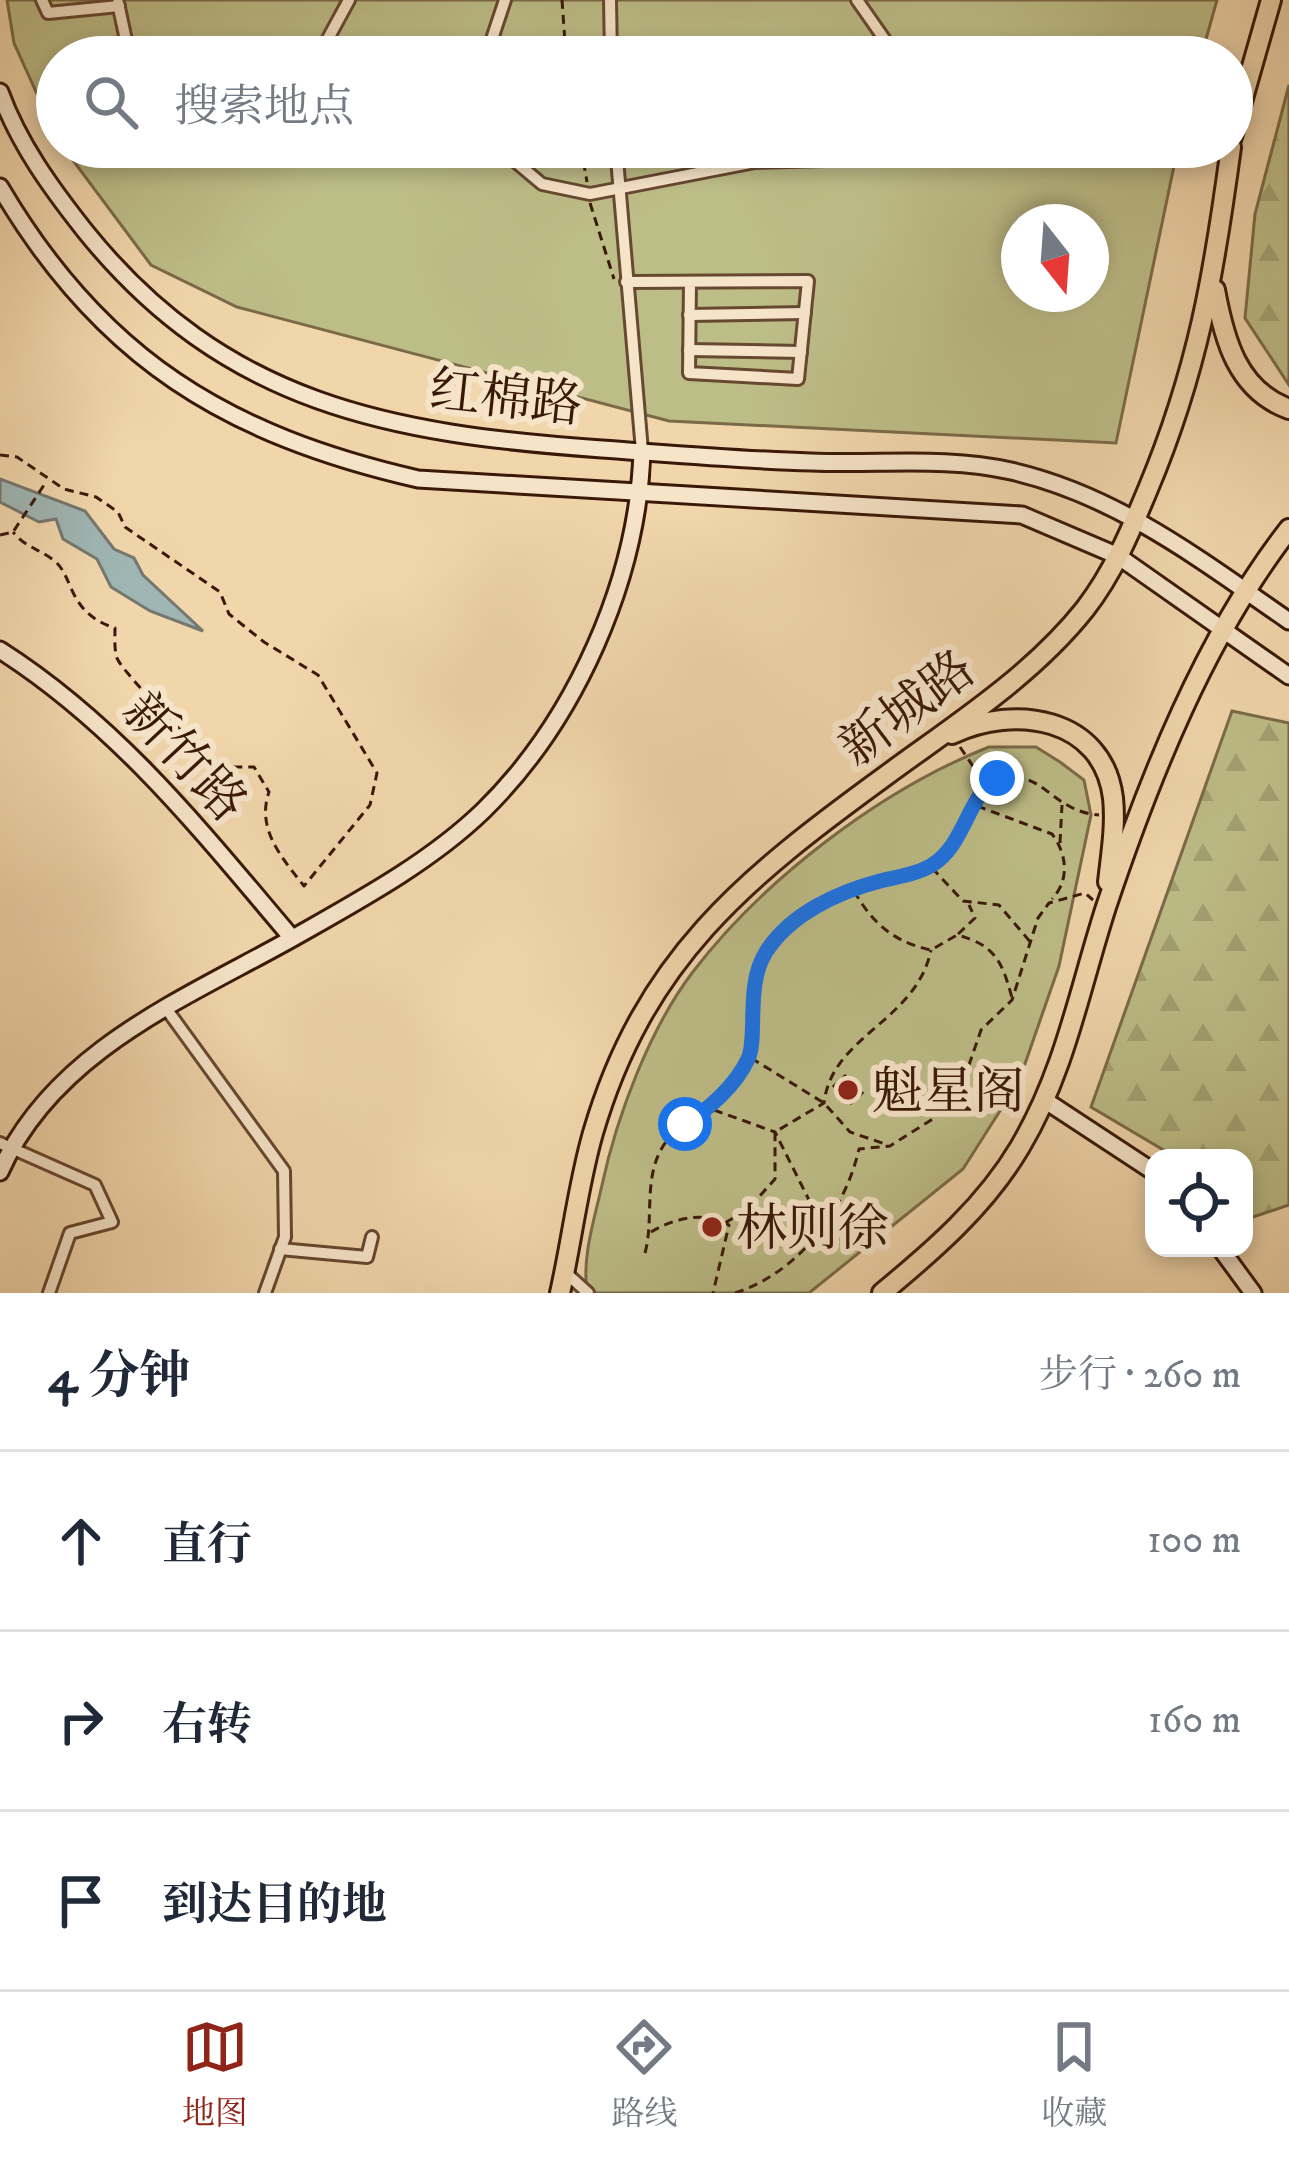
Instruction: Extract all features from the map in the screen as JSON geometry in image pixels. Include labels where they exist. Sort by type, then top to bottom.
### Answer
[{"type":"main road","points":[[1253,56],[1266,6]]},
{"type":"main road","name":"红棉路","points":[[0,92],[36,163]]},
{"type":"main road","name":"红棉路","points":[[38,168],[101,250],[170,321],[242,366],[310,398],[387,424],[474,440],[813,462],[970,464],[1060,486],[1136,518],[1289,622]]},
{"type":"main road","name":"新城路","points":[[564,1293],[593,1133],[625,1049],[661,985],[735,891],[1041,655],[1086,608],[1118,556],[1184,403],[1213,279],[1228,168]]},
{"type":"main road","name":"红棉路","points":[[0,187],[34,242],[81,302],[192,395],[262,432],[328,458],[418,478],[981,508],[1058,526],[1118,556],[1289,676]]},
{"type":"main road","points":[[1213,279],[1234,364],[1257,391],[1289,409]]},
{"type":"main road","points":[[0,1172],[5,1145],[51,1092],[165,1006],[292,938],[431,854],[484,810],[532,753],[607,619],[640,492],[642,452]]},
{"type":"main road","points":[[882,1293],[979,1205],[1046,1102],[1084,998],[1105,910],[1149,795],[1224,632],[1289,530]]},
{"type":"main road","name":"新竹路","points":[[0,650],[88,711],[145,765],[292,938]]},
{"type":"main road","points":[[920,751],[1000,718],[1033,717],[1087,742],[1105,766],[1113,816],[1105,910]]},
{"type":"main road","points":[[1046,1102],[1145,1166]]},
{"type":"main road","points":[[1227,1257],[1253,1293]]},
{"type":"street","points":[[42,0],[48,13],[75,5],[118,3],[125,36]]},
{"type":"street","points":[[329,36],[349,0]]},
{"type":"street","points":[[493,36],[505,0]]},
{"type":"street","points":[[610,0],[611,36]]},
{"type":"street","points":[[857,0],[882,36]]},
{"type":"street","points":[[523,168],[542,184],[590,194],[718,168]]},
{"type":"street","points":[[617,168],[620,281],[642,452]]},
{"type":"street","points":[[620,281],[808,280],[798,379],[688,373],[690,282]]},
{"type":"street","points":[[689,315],[805,313]]},
{"type":"street","points":[[689,350],[801,352]]},
{"type":"street","points":[[165,1006],[284,1171],[280,1249],[265,1293]]},
{"type":"street","points":[[5,1145],[94,1185],[112,1222],[70,1233],[49,1293]]},
{"type":"street","points":[[280,1249],[367,1257],[372,1237]]},
{"type":"street","points":[[565,1272],[588,1293]]},
{"type":"path","points":[[562,0],[565,36]]},
{"type":"path","points":[[584,168],[592,220],[620,281]]},
{"type":"path","points":[[0,455],[17,457],[46,480],[107,504],[125,527],[220,592],[229,614],[292,662],[318,675],[377,773],[370,805],[304,886],[269,836],[263,809],[269,793],[254,767],[218,767],[203,753],[157,700],[132,681],[117,658],[115,628],[98,622],[81,607],[57,561],[25,547],[13,532]]},
{"type":"path","points":[[0,535],[13,532],[46,480]]},
{"type":"path","points":[[951,735],[986,785]]},
{"type":"path","points":[[645,1253],[651,1232],[646,1209],[666,1141],[711,1108],[750,1057],[749,1011],[764,954],[805,913],[853,888],[931,867],[954,843],[986,785],[1014,776],[1035,782],[1074,814],[1113,816]]},
{"type":"path","points":[[976,806],[1052,834],[1060,845]]},
{"type":"path","points":[[735,1293],[780,1269],[823,1228],[850,1187],[859,1149],[890,1146],[936,1117],[969,1065],[981,1030],[1012,1000],[1048,903],[1064,878],[1062,806]]},
{"type":"path","points":[[853,888],[884,931],[906,945],[931,950],[975,918],[968,902],[941,882],[931,867]]},
{"type":"path","points":[[1048,903],[1085,893],[1105,910]]},
{"type":"path","points":[[968,902],[999,905],[1032,944]]},
{"type":"path","points":[[957,934],[983,942],[1002,959],[1012,1000]]},
{"type":"path","points":[[776,1132],[824,1103],[835,1065],[890,1020],[926,972],[931,950]]},
{"type":"path","points":[[750,1057],[824,1103],[850,1132],[890,1146]]},
{"type":"path","points":[[711,1108],[776,1132],[823,1228]]},
{"type":"path","points":[[725,1223],[748,1209],[776,1179],[776,1132]]},
{"type":"path","points":[[651,1232],[672,1220],[717,1218],[725,1223],[730,1238],[713,1293]]},
{"type":"green space","points":[[7,0],[1217,0],[1207,36],[36,36],[36,92],[14,43]]},
{"type":"green space","points":[[1289,85],[1289,385],[1245,318],[1255,214]]},
{"type":"green space","points":[[79,168],[1174,168],[1116,443],[669,421],[237,307],[151,265]]},
{"type":"green space","points":[[1232,711],[1289,723],[1289,1205],[1253,1217],[1253,1149],[1162,1149],[1091,1107]]},
{"type":"green space","points":[[989,747],[1036,747],[1060,762],[1084,780],[1091,815],[1059,966],[1019,1081],[963,1169],[809,1293],[587,1293],[590,1239],[616,1131],[636,1074],[692,973],[753,904],[826,841],[907,787]]},
{"type":"water","points":[[0,479],[85,511],[114,549],[134,558],[143,575],[203,631],[150,611],[111,587],[97,559],[63,539],[56,519],[39,522],[0,502]]},
{"type":"building","name":"魁星阁","points":[[845,1076],[862,1093],[851,1103],[834,1086]]},
{"type":"place","name":"魁星阁","points":[[848,1090]]},
{"type":"place","name":"林则徐","points":[[712,1227]]},
{"type":"route","points":[[685,1124],[711,1108],[750,1057],[749,1011],[764,954],[805,913],[853,888],[931,867],[954,843],[986,785],[997,778]]}]
